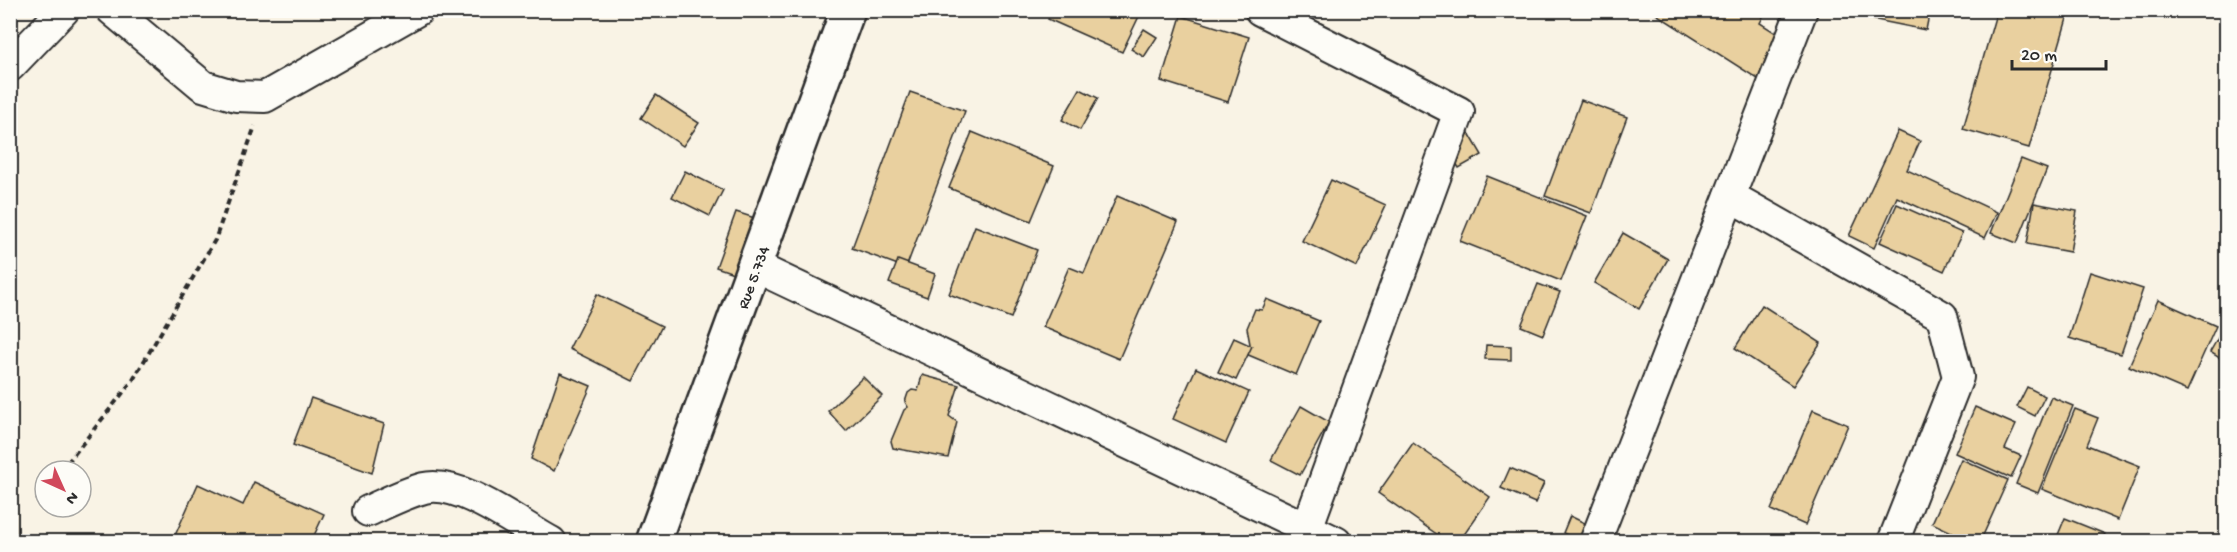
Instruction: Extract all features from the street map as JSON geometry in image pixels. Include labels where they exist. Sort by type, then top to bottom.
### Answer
[{"type":"street","points":[[10,66],[64,10]]},
{"type":"street","points":[[112,10],[203,86],[236,96],[265,97],[418,10]]},
{"type":"street","name":"Rue 5.734","points":[[653,542],[756,267],[848,10]]},
{"type":"street","points":[[1260,10],[1460,112],[1305,535]]},
{"type":"street","points":[[1595,542],[1802,10]]},
{"type":"street","points":[[1730,196],[1942,316],[1958,377],[1893,542]]},
{"type":"street","points":[[756,267],[1305,535],[1335,542]]},
{"type":"street","points":[[368,511],[425,488],[444,487],[474,499],[551,542]]},
{"type":"path","points":[[70,459],[133,380],[215,240],[265,97]]},
{"type":"building","points":[[1052,10],[1142,10],[1122,52],[1048,19]]},
{"type":"building","points":[[1658,10],[1752,10],[1763,17],[1760,23],[1798,47],[1772,88],[1656,14]]},
{"type":"building","points":[[1852,10],[1930,10],[1926,30],[1851,15]]},
{"type":"building","points":[[1997,10],[2050,10],[2068,15],[2029,148],[1963,129]]},
{"type":"building","points":[[1181,16],[1249,37],[1228,102],[1161,81]]},
{"type":"building","points":[[1144,29],[1157,37],[1144,57],[1131,49]]},
{"type":"building","points":[[1080,89],[1098,98],[1080,130],[1062,120]]},
{"type":"building","points":[[910,92],[965,111],[906,268],[852,248]]},
{"type":"building","points":[[656,95],[699,123],[683,146],[641,118]]},
{"type":"building","points":[[1581,100],[1627,117],[1591,213],[1545,196]]},
{"type":"building","points":[[1898,131],[1920,141],[1907,170],[1997,212],[1985,238],[1897,197],[1874,248],[1849,236]]},
{"type":"building","points":[[972,132],[1054,166],[1031,221],[949,188]]},
{"type":"building","points":[[1469,133],[1482,155],[1459,168],[1446,146]]},
{"type":"building","points":[[2021,159],[2047,169],[2017,243],[1991,233]]},
{"type":"building","points":[[685,171],[723,190],[710,216],[672,197]]},
{"type":"building","points":[[1487,176],[1587,216],[1561,281],[1460,241]]},
{"type":"building","points":[[1331,180],[1386,205],[1357,267],[1302,241]]},
{"type":"building","points":[[1117,196],[1178,222],[1119,359],[1043,327],[1069,267],[1084,273]]},
{"type":"building","points":[[2034,203],[2077,211],[2070,252],[2027,244]]},
{"type":"building","points":[[1897,204],[1962,233],[1944,271],[1880,242]]},
{"type":"building","points":[[736,212],[761,220],[742,276],[716,267]]},
{"type":"building","points":[[975,226],[1037,250],[1011,318],[949,294]]},
{"type":"building","points":[[1623,233],[1668,259],[1639,309],[1594,283]]},
{"type":"building","points":[[898,260],[935,274],[927,297],[889,283]]},
{"type":"building","points":[[2090,272],[2143,289],[2121,354],[2069,338]]},
{"type":"building","points":[[1538,284],[1560,292],[1543,335],[1521,326]]},
{"type":"building","points":[[597,294],[662,326],[633,381],[569,349]]},
{"type":"building","points":[[1267,299],[1319,321],[1296,375],[1246,354],[1250,344],[1247,328],[1255,309],[1262,310]]},
{"type":"building","points":[[2158,300],[2216,326],[2187,391],[2129,366]]},
{"type":"building","points":[[1762,305],[1821,343],[1793,386],[1735,348]]},
{"type":"building","points":[[2226,324],[2226,362],[2210,352]]},
{"type":"building","points":[[1234,338],[1252,346],[1236,380],[1218,372]]},
{"type":"building","points":[[1486,345],[1511,346],[1511,360],[1485,359]]},
{"type":"building","points":[[1196,368],[1249,392],[1226,443],[1173,419]]},
{"type":"building","points":[[560,373],[591,386],[554,471],[531,459]]},
{"type":"building","points":[[922,375],[959,385],[949,416],[957,422],[948,458],[893,448],[891,441],[904,410],[908,407],[905,402],[908,393],[912,390],[918,391]]},
{"type":"building","points":[[863,377],[882,396],[846,431],[828,411]]},
{"type":"building","points":[[2027,387],[2045,396],[2035,416],[2017,407]]},
{"type":"building","points":[[2051,397],[2073,406],[2038,493],[2016,484]]},
{"type":"building","points":[[311,398],[384,424],[372,473],[293,445]]},
{"type":"building","points":[[1301,406],[1329,422],[1300,475],[1271,460]]},
{"type":"building","points":[[1975,407],[2016,425],[2005,449],[2021,456],[2011,478],[1955,453]]},
{"type":"building","points":[[2075,409],[2098,418],[2087,445],[2140,466],[2118,520],[2042,489]]},
{"type":"building","points":[[1813,410],[1848,425],[1805,525],[1771,510]]},
{"type":"building","points":[[1413,443],[1490,497],[1459,542],[1448,542],[1378,493]]},
{"type":"building","points":[[1961,459],[2008,480],[1980,542],[1973,542],[1932,523]]},
{"type":"building","points":[[1510,468],[1544,483],[1535,503],[1501,488]]},
{"type":"building","points":[[254,482],[324,514],[311,542],[173,540],[198,484],[243,505]]},
{"type":"building","points":[[1570,516],[1597,529],[1582,542],[1563,533]]},
{"type":"building","points":[[2065,518],[2105,534],[2102,542],[2055,542]]}]
